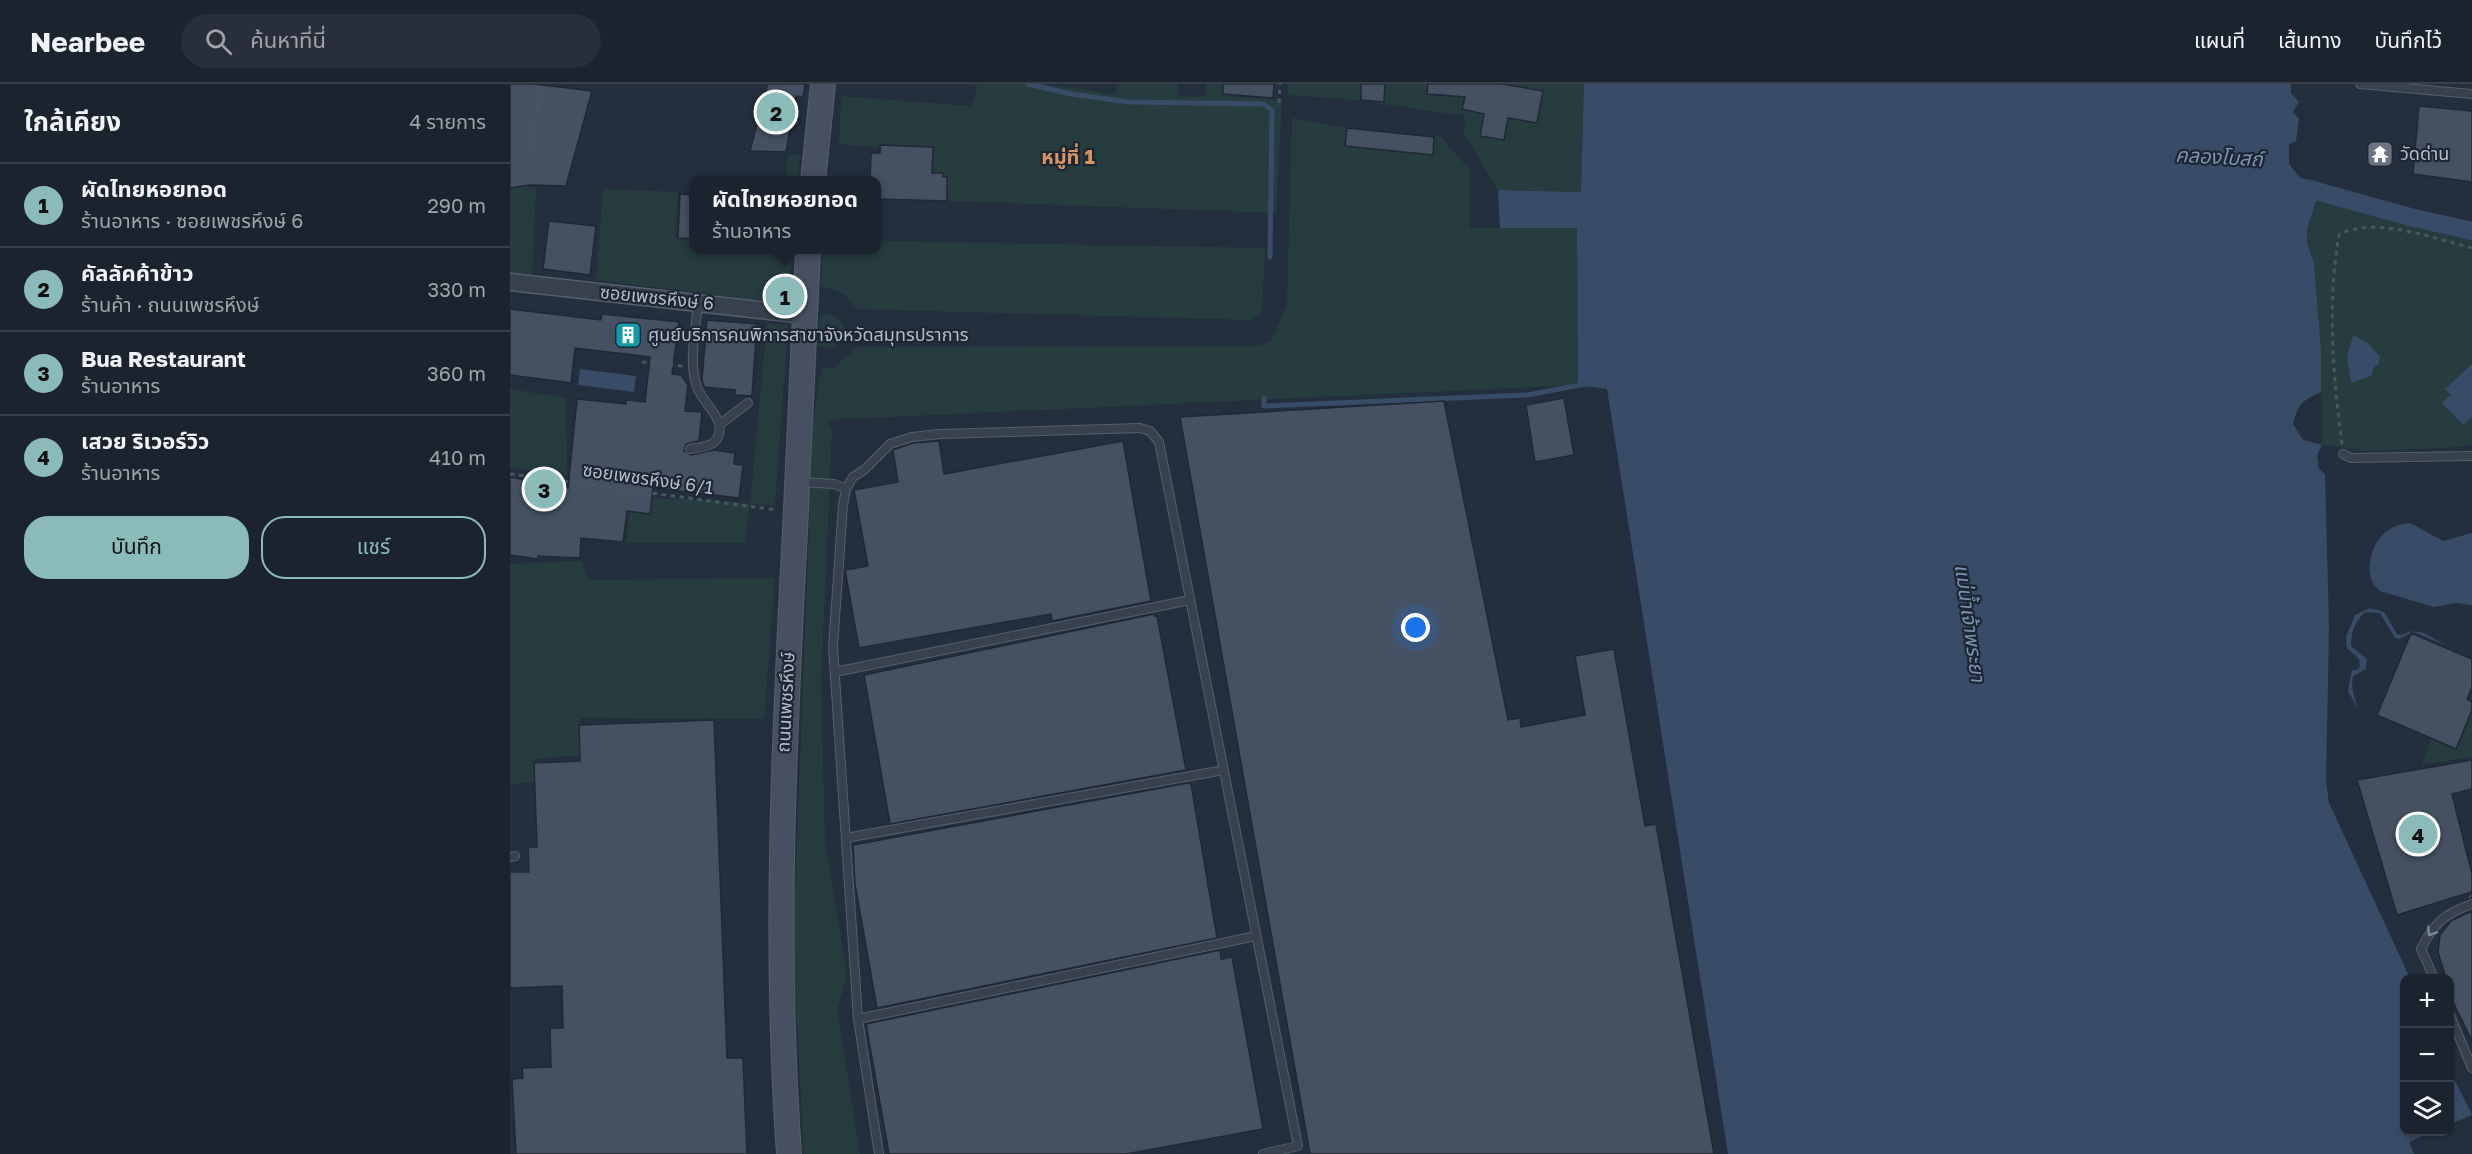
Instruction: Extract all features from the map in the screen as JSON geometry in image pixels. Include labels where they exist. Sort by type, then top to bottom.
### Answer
[{"type":"main road","points":[[813,176],[823,84]]},
{"type":"main road","name":"ถนนเพชรหึงษ์","points":[[789,1154],[784,1078],[780,899],[783,764],[808,254]]},
{"type":"street","name":"ซอยเพชรหึงษ์ 6","points":[[510,282],[804,315]]},
{"type":"lane","points":[[2360,84],[2472,94]]},
{"type":"lane","points":[[690,449],[707,446],[717,440],[719,425],[697,389],[694,366],[698,303]]},
{"type":"lane","points":[[719,425],[748,403]]},
{"type":"lane","points":[[879,1154],[858,1019],[834,672],[833,635],[846,489],[854,477],[890,444],[912,437],[940,434],[1140,428],[1150,432],[1159,442],[1299,1150],[1263,1154]]},
{"type":"lane","points":[[2343,454],[2351,458],[2472,456]]},
{"type":"lane","points":[[797,482],[826,483],[846,489]]},
{"type":"lane","points":[[834,672],[1190,600]]},
{"type":"lane","points":[[846,838],[1224,770]]},
{"type":"lane","points":[[2432,974],[2421,950],[2431,929],[2450,912],[2472,904]]},
{"type":"lane","points":[[858,1019],[1256,936]]},
{"type":"lane","points":[[2454,1025],[2472,1068]]},
{"type":"path","points":[[532,154],[533,126],[540,84]]},
{"type":"path","points":[[1279,103],[1280,84]]},
{"type":"path","points":[[2343,454],[2333,340],[2335,258],[2339,236],[2349,229],[2385,228],[2472,248]]},
{"type":"path","points":[[642,362],[694,366]]},
{"type":"path","name":"ซอยเพชรหึงษ์ 6/1","points":[[510,474],[782,511]]},
{"type":"green space","points":[[964,84],[1043,84],[1116,94],[1117,84],[1178,84],[1178,96],[1204,97],[1206,84],[1237,84],[1236,97],[1282,99],[1276,213],[950,201],[928,166],[933,153],[839,144],[841,96],[971,106],[978,87]]},
{"type":"green space","points":[[1288,84],[1584,84],[1581,192],[1498,190],[1464,134],[1465,116],[1356,100],[1288,95]]},
{"type":"green space","points":[[1292,118],[1347,128],[1345,145],[1433,154],[1434,137],[1438,134],[1470,170],[1470,228],[1577,227],[1578,385],[826,420],[832,431],[821,684],[825,840],[847,976],[837,1009],[860,1154],[804,1154],[793,947],[813,423],[821,369],[833,368],[857,347],[1260,346],[1272,340],[1287,303]]},
{"type":"green space","points":[[788,155],[800,155],[798,176],[786,176]]},
{"type":"green space","points":[[510,186],[536,187],[532,279],[510,276]]},
{"type":"green space","points":[[603,189],[678,192],[675,237],[689,239],[689,254],[792,254],[788,304],[596,280]]},
{"type":"green space","points":[[2317,199],[2408,224],[2472,237],[2472,444],[2459,447],[2371,451],[2322,445],[2321,350],[2314,263],[2307,243],[2307,229]]},
{"type":"green space","points":[[881,241],[1265,248],[1262,312],[1252,320],[857,309],[844,294],[821,286],[822,254],[881,254]]},
{"type":"green space","points":[[826,314],[839,318],[844,328],[842,339],[833,348],[818,346],[820,316]]},
{"type":"green space","points":[[767,323],[788,325],[775,506],[750,503]]},
{"type":"green space","points":[[510,389],[566,398],[567,475],[510,468]]},
{"type":"green space","points":[[651,498],[750,503],[745,543],[626,543],[630,510]]},
{"type":"green space","points":[[582,561],[588,580],[775,578],[764,719],[580,718],[580,755],[534,759],[535,782],[510,784],[510,564]]},
{"type":"green space","points":[[2472,710],[2472,757],[2422,765],[2431,738],[2456,748]]},
{"type":"water","name":"แม่น้ำเจ้าพระยา","points":[[1584,84],[2291,84],[2291,93],[2299,102],[2293,112],[2299,119],[2296,141],[2289,144],[2289,164],[2317,199],[2307,229],[2307,243],[2314,263],[2321,350],[2321,392],[2302,404],[2293,424],[2303,440],[2322,445],[2317,455],[2319,469],[2325,474],[2329,627],[2326,782],[2329,803],[2408,974],[2400,974],[2400,1136],[2423,1136],[2409,1142],[2414,1154],[1728,1154],[1607,389],[1578,385],[1577,228],[1500,228],[1498,190],[1581,192]]},
{"type":"water","points":[[2353,335],[2368,343],[2380,357],[2371,376],[2351,383],[2347,357]]},
{"type":"water","points":[[2472,364],[2472,417],[2463,425],[2442,403],[2451,395],[2445,389]]},
{"type":"water","points":[[580,369],[636,376],[634,392],[578,385]]},
{"type":"water","points":[[2410,523],[2443,541],[2472,533],[2472,605],[2456,603],[2434,607],[2380,591],[2374,585],[2369,570],[2376,544],[2390,529]]},
{"type":"water","points":[[2370,608],[2384,612],[2397,634],[2414,632],[2399,639],[2395,638],[2380,613],[2365,612],[2356,623],[2351,646],[2367,659],[2366,669],[2353,676],[2352,681],[2358,709],[2348,691],[2352,670],[2360,667],[2359,659],[2347,648],[2346,637],[2355,615]]},
{"type":"water","points":[[2414,632],[2429,636],[2445,645]]},
{"type":"water","points":[[2454,1079],[2472,1115],[2454,1122]]},
{"type":"building","points":[[510,84],[535,84],[592,91],[566,186],[529,185],[510,188]]},
{"type":"building","points":[[767,84],[805,84],[803,97],[796,96],[786,152],[750,151],[764,97],[766,97]]},
{"type":"building","points":[[1223,84],[1274,84],[1273,98],[1223,94]]},
{"type":"building","points":[[1361,84],[1385,84],[1384,102],[1361,100]]},
{"type":"building","points":[[1428,84],[1502,84],[1543,91],[1537,123],[1508,118],[1504,140],[1480,136],[1484,114],[1462,109],[1465,97],[1427,94]]},
{"type":"building","points":[[2419,106],[2472,111],[2472,182],[2413,174]]},
{"type":"building","points":[[1347,128],[1434,137],[1433,155],[1345,146]]},
{"type":"building","points":[[880,145],[933,147],[932,173],[943,173],[943,177],[947,177],[947,201],[881,199],[881,176],[870,176],[871,153],[880,153]]},
{"type":"building","points":[[680,194],[689,195],[689,239],[678,238]]},
{"type":"building","points":[[549,221],[596,226],[590,275],[543,269]]},
{"type":"building","points":[[510,309],[601,320],[602,314],[679,322],[672,374],[681,375],[688,385],[685,411],[702,412],[699,441],[686,444],[684,451],[691,455],[713,450],[735,453],[734,464],[743,465],[739,498],[653,488],[650,514],[627,511],[623,542],[581,538],[580,558],[538,556],[538,559],[510,555],[510,477],[568,488],[577,399],[626,404],[626,400],[645,402],[650,357],[575,348],[571,383],[510,375]]},
{"type":"building","points":[[707,320],[757,324],[752,396],[735,395],[735,390],[704,387],[702,380]]},
{"type":"building","points":[[1564,398],[1574,455],[1535,462],[1526,405]]},
{"type":"building","points":[[1444,401],[1508,720],[1520,718],[1521,727],[1585,715],[1575,656],[1614,649],[1645,826],[1656,824],[1714,1154],[1310,1154],[1180,417]]},
{"type":"building","points":[[939,441],[944,474],[1123,441],[1151,601],[1052,621],[1051,614],[859,648],[845,570],[868,566],[854,490],[898,482],[893,450],[913,443]]},
{"type":"building","points":[[1154,614],[1157,616],[1186,770],[890,824],[864,675]]},
{"type":"building","points":[[2411,633],[2472,659],[2472,687],[2467,699],[2472,702],[2472,710],[2456,749],[2377,715]]},
{"type":"building","points":[[714,720],[727,1058],[743,1058],[747,1154],[516,1154],[512,1079],[523,1078],[522,1068],[551,1067],[550,1028],[563,1028],[562,986],[510,988],[510,872],[529,872],[528,847],[537,847],[534,763],[580,761],[579,725]]},
{"type":"building","points":[[2472,760],[2472,789],[2452,794],[2472,874],[2472,898],[2466,900],[2471,892],[2397,915],[2357,780]]},
{"type":"building","points":[[1191,784],[1217,938],[877,1008],[855,884],[853,845]]},
{"type":"building","points":[[2472,911],[2472,1041],[2454,1004],[2454,974],[2445,974],[2438,952],[2440,935],[2451,921]]},
{"type":"building","points":[[1220,950],[1221,959],[1232,957],[1263,1129],[1126,1154],[889,1154],[866,1024]]},
{"type":"waterway","points":[[1028,84],[1071,94],[1129,102],[1263,104],[1272,110],[1270,257]]},
{"type":"waterway","name":"คลองโบสถ์","points":[[2285,185],[2309,189],[2410,217],[2472,231]]},
{"type":"waterway","points":[[1264,398],[1264,406],[1527,395],[1586,384]]},
{"type":"place","name":"คัลลัคค้าข้าว","points":[[776,112]]},
{"type":"place","name":"วัดด่าน","points":[[2380,154]]},
{"type":"place","name":"ผัดไทยหอยทอด","points":[[785,296]]},
{"type":"place","name":"ศูนย์บริการคนพิการสาขาจังหวัดสมุทรปราการ","points":[[628,335]]},
{"type":"place","name":"Bua Restaurant","points":[[544,489]]},
{"type":"place","name":"เสวย ริเวอร์วิว","points":[[2418,834]]},
{"type":"district","name":"หมู่ที่ 1","points":[[1068,157]]}]
